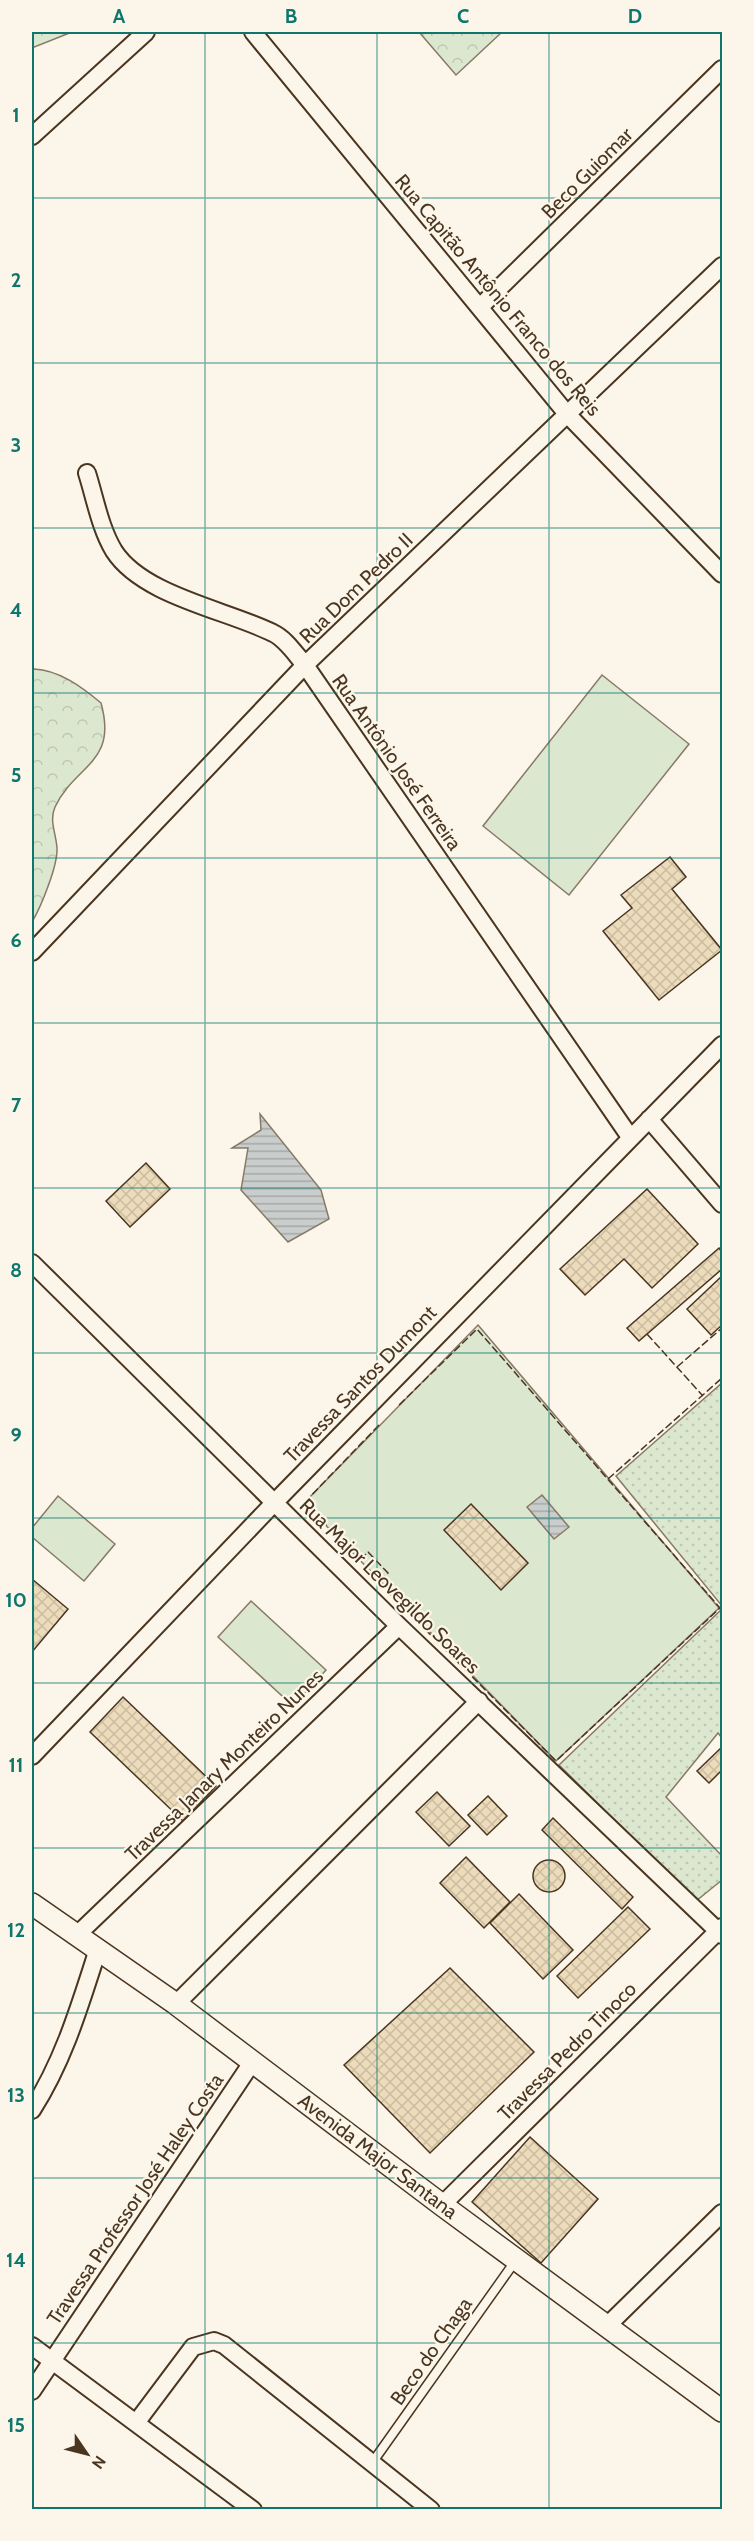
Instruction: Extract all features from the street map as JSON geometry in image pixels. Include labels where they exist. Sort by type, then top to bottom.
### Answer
[{"type":"street","points":[[32,136],[147,32]]},
{"type":"street","name":"Rua Capitão Antônio Franco dos Reis","points":[[254,32],[567,414],[723,574]]},
{"type":"street","name":"Beco Guiomar","points":[[480,307],[723,69]]},
{"type":"street","name":"Rua Dom Pedro II","points":[[32,952],[305,665],[723,266]]},
{"type":"street","name":"Rua Antônio José Ferreira","points":[[87,473],[107,537],[115,553],[129,567],[144,580],[217,612],[274,633],[305,665],[630,1137]]},
{"type":"street","name":"Travessa Santos Dumont","points":[[32,1756],[274,1503],[630,1137],[723,1045]]},
{"type":"street","points":[[649,1119],[723,1204]]},
{"type":"street","name":"Rua Major Leovegildo Soares","points":[[32,1263],[399,1626],[721,1931]]},
{"type":"street","name":"Travessa Janary Monteiro Nunes","points":[[78,1934],[399,1626]]},
{"type":"street","points":[[176,2004],[479,1701]]},
{"type":"street","name":"Avenida Major Santana","points":[[32,1904],[176,2004],[442,2205],[723,2411]]},
{"type":"street","name":"Travessa Pedro Tinoco","points":[[442,2205],[721,1931]]},
{"type":"street","points":[[32,2110],[51,2080],[67,2043],[98,1949]]},
{"type":"street","name":"Travessa Professor José Haley Costa","points":[[32,2391],[253,2061]]},
{"type":"street","points":[[607,2326],[723,2213]]},
{"type":"street","points":[[136,2423],[194,2347],[214,2341],[224,2345],[431,2510]]},
{"type":"street","points":[[32,2346],[253,2510]]},
{"type":"lane","name":"Beco do Chaga","points":[[372,2463],[516,2259]]},
{"type":"green space","points":[[32,32],[72,32],[32,48]]},
{"type":"green space","points":[[419,32],[502,32],[456,75]]},
{"type":"green space","points":[[34,669],[52,672],[86,691],[101,703],[105,723],[104,739],[99,751],[92,762],[63,793],[53,812],[57,855],[52,875],[32,922],[32,671]]},
{"type":"green space","points":[[602,675],[689,744],[569,895],[483,826]]},
{"type":"green space","points":[[478,1325],[719,1608],[556,1761],[304,1503]]},
{"type":"green space","points":[[722,1383],[722,1606],[616,1476]]},
{"type":"green space","points":[[58,1496],[115,1544],[84,1581],[32,1537],[32,1528]]},
{"type":"green space","points":[[251,1601],[326,1670],[293,1706],[218,1637]]},
{"type":"green space","points":[[722,1609],[722,1738],[718,1733],[666,1797],[722,1856],[722,1880],[696,1901],[559,1765]]},
{"type":"shaded area","points":[[260,1114],[321,1190],[329,1219],[288,1242],[241,1190],[248,1148],[232,1148],[261,1130]]},
{"type":"shaded area","points":[[542,1495],[569,1527],[554,1539],[527,1507]]},
{"type":"building","points":[[670,857],[686,877],[672,889],[722,950],[659,1000],[603,931],[632,908],[621,895]]},
{"type":"building","points":[[146,1163],[170,1189],[130,1227],[106,1201]]},
{"type":"building","points":[[647,1189],[698,1244],[652,1288],[624,1259],[585,1295],[560,1269]]},
{"type":"building","points":[[719,1248],[722,1252],[722,1269],[639,1341],[627,1328]]},
{"type":"building","points":[[722,1276],[722,1325],[711,1335],[687,1309]]},
{"type":"building","points":[[471,1504],[528,1563],[501,1590],[444,1530]]},
{"type":"building","points":[[32,1579],[68,1609],[32,1652]]},
{"type":"building","points":[[123,1697],[216,1786],[183,1821],[90,1732]]},
{"type":"building","points":[[722,1747],[722,1770],[709,1783],[697,1771]]},
{"type":"building","points":[[437,1792],[470,1826],[449,1846],[416,1812]]},
{"type":"building","points":[[488,1796],[507,1816],[487,1835],[468,1815]]},
{"type":"building","points":[[553,1818],[633,1897],[622,1909],[542,1830]]},
{"type":"building","points":[[466,1857],[510,1902],[484,1928],[440,1883]]},
{"type":"building","points":[[549,1860],[560,1865],[565,1876],[560,1887],[549,1892],[538,1887],[533,1876],[538,1865]]},
{"type":"building","points":[[519,1894],[573,1950],[543,1979],[490,1923]]},
{"type":"building","points":[[628,1907],[650,1929],[578,1998],[557,1976]]},
{"type":"building","points":[[450,1968],[534,2052],[430,2153],[344,2065]]},
{"type":"building","points":[[530,2137],[598,2199],[541,2263],[472,2202]]},
{"type":"fence","points":[[677,1367],[722,1328]]},
{"type":"fence","points":[[379,1425],[304,1503],[361,1559],[368,1552],[388,1573],[378,1582],[556,1761],[720,1608],[477,1329],[398,1406]]},
{"type":"fence","points":[[647,1334],[703,1396]]},
{"type":"fence","points":[[608,1479],[722,1378]]}]
